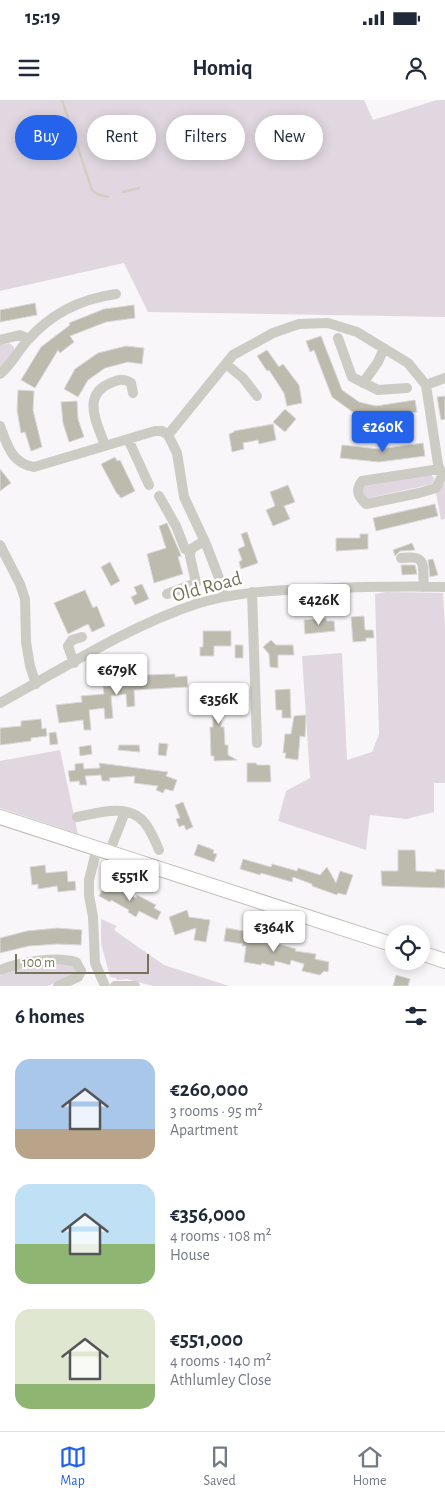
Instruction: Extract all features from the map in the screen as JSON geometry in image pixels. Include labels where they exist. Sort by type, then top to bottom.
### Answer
[{"type":"main road","points":[[0,818],[385,942]]},
{"type":"main road","points":[[430,956],[445,960]]},
{"type":"street","points":[[0,374],[28,339],[55,314],[85,300],[116,294]]},
{"type":"street","points":[[168,435],[233,355],[265,338],[299,324],[328,323],[357,332],[408,363],[426,385],[442,474],[436,488],[366,504],[360,499],[358,486],[362,481],[442,474]]},
{"type":"street","points":[[0,340],[20,335],[28,339]]},
{"type":"street","points":[[338,338],[352,377],[378,390],[407,388]]},
{"type":"street","points":[[363,383],[378,362],[384,348]]},
{"type":"street","points":[[226,364],[243,378],[257,396]]},
{"type":"street","points":[[426,385],[445,378]]},
{"type":"street","points":[[106,446],[94,414],[96,394],[110,382],[123,380],[131,382],[133,393]]},
{"type":"street","points":[[0,426],[10,451],[20,462],[34,467],[155,431],[162,431],[168,435],[176,453],[184,496],[219,578],[224,597]]},
{"type":"street","points":[[128,439],[149,485]]},
{"type":"street","points":[[160,496],[176,526],[185,549],[190,552]]},
{"type":"street","points":[[167,594],[196,583],[190,552],[191,548],[204,541]]},
{"type":"street","points":[[0,545],[20,584],[25,599],[27,650],[36,684]]},
{"type":"street","points":[[401,558],[415,556],[419,558],[422,562],[424,586]]},
{"type":"street","name":"Old Road","points":[[0,703],[114,640],[154,621],[197,604],[252,592],[340,588],[445,587]]},
{"type":"street","points":[[252,592],[257,743]]},
{"type":"street","points":[[74,663],[68,646],[72,640],[82,637]]},
{"type":"street","points":[[77,817],[110,811],[125,812],[139,817],[145,822],[159,850]]},
{"type":"street","points":[[105,986],[95,963],[89,880],[103,850],[125,812]]},
{"type":"street","points":[[0,970],[16,965],[67,959],[76,962],[81,971],[78,977],[58,986]]},
{"type":"street","points":[[80,968],[95,963]]},
{"type":"street","points":[[115,986],[135,986]]},
{"type":"shaded area","points":[[0,100],[364,100],[373,120],[437,100],[445,100],[445,317],[148,312],[124,263],[0,291]]},
{"type":"shaded area","points":[[9,343],[14,347],[14,352],[0,369],[0,345]]},
{"type":"shaded area","points":[[431,475],[434,478],[433,483],[428,485],[369,498],[366,498],[362,492],[363,485]]},
{"type":"shaded area","points":[[445,483],[445,519],[441,520],[436,493]]},
{"type":"shaded area","points":[[386,592],[443,593],[445,628],[445,783],[434,783],[434,812],[406,819],[370,815],[366,850],[278,821],[286,791],[310,778],[302,656],[342,653],[347,760],[372,752],[379,734],[375,594]]},
{"type":"shaded area","points":[[60,750],[78,834],[0,808],[0,761]]},
{"type":"shaded area","points":[[101,919],[117,926],[114,930],[164,965],[229,986],[153,986],[127,979],[117,980],[110,977],[101,943]]},
{"type":"shaded area","points":[[50,964],[75,965],[76,973],[48,986],[0,986],[0,976],[8,971]]},
{"type":"building","points":[[35,303],[37,315],[0,322],[0,310]]},
{"type":"building","points":[[134,305],[135,318],[106,322],[70,336],[74,342],[60,353],[58,350],[35,388],[21,380],[41,347],[70,325],[69,323],[104,309]]},
{"type":"building","points":[[321,336],[342,390],[359,402],[376,406],[415,400],[417,412],[375,418],[354,413],[332,397],[314,350],[310,352],[306,341]]},
{"type":"building","points":[[126,346],[144,348],[142,364],[128,362],[105,368],[88,380],[78,397],[64,389],[75,369],[98,353]]},
{"type":"building","points":[[267,350],[279,367],[283,364],[299,385],[302,403],[287,406],[284,393],[257,356]]},
{"type":"building","points":[[18,390],[34,391],[33,410],[42,447],[31,451],[25,432],[21,433],[17,410]]},
{"type":"building","points":[[445,396],[445,419],[441,420],[437,397]]},
{"type":"building","points":[[77,401],[78,419],[84,437],[69,442],[63,423],[61,402]]},
{"type":"building","points":[[285,409],[296,419],[285,432],[273,422]]},
{"type":"building","points":[[273,424],[276,440],[259,444],[258,440],[243,443],[244,449],[232,452],[229,434],[234,431]]},
{"type":"building","points":[[423,443],[425,456],[379,462],[340,458],[342,445],[379,449]]},
{"type":"building","points":[[115,457],[117,461],[120,460],[135,491],[121,498],[101,464]]},
{"type":"building","points":[[0,469],[11,483],[0,491]]},
{"type":"building","points":[[288,485],[295,502],[284,506],[290,519],[273,526],[266,510],[275,506],[270,492]]},
{"type":"building","points":[[435,504],[438,516],[376,531],[373,518]]},
{"type":"building","points":[[167,523],[181,556],[178,557],[183,574],[154,583],[147,554],[166,548],[159,526]]},
{"type":"building","points":[[247,532],[258,563],[241,569],[239,562],[242,560],[238,549],[245,546],[241,534]]},
{"type":"building","points":[[360,534],[368,534],[368,549],[336,551],[336,538],[360,538]]},
{"type":"building","points":[[412,543],[415,550],[400,551],[395,556],[393,550]]},
{"type":"building","points":[[433,559],[438,575],[430,577],[428,560]]},
{"type":"building","points":[[110,562],[120,581],[111,586],[101,567]]},
{"type":"building","points":[[401,565],[415,565],[417,574],[402,575]]},
{"type":"building","points":[[142,584],[149,599],[135,605],[131,597],[137,594],[134,587]]},
{"type":"building","points":[[85,590],[93,608],[97,606],[105,626],[92,632],[88,624],[68,634],[54,603]]},
{"type":"building","points":[[364,616],[365,630],[373,630],[374,638],[353,642],[351,617]]},
{"type":"building","points":[[326,618],[327,621],[334,621],[335,631],[305,634],[304,620]]},
{"type":"building","points":[[203,631],[231,631],[231,646],[214,646],[214,656],[200,656],[200,647],[203,647]]},
{"type":"building","points":[[271,640],[276,645],[293,645],[294,655],[278,655],[278,668],[270,667],[269,654],[263,647]]},
{"type":"building","points":[[235,645],[243,645],[243,658],[235,658]]},
{"type":"building","points":[[138,671],[145,671],[146,675],[175,674],[175,677],[187,676],[188,687],[134,690],[135,706],[127,707],[126,694],[111,696],[113,718],[105,719],[104,708],[89,710],[91,730],[84,730],[83,720],[59,723],[56,705],[82,702],[81,696],[104,694],[103,686],[108,686],[108,681],[129,679],[129,676],[139,675]]},
{"type":"building","points":[[212,685],[226,685],[227,711],[221,711],[221,727],[224,727],[225,745],[228,745],[228,755],[237,760],[214,761],[214,756],[211,756],[210,727],[213,727]]},
{"type":"building","points":[[290,689],[291,718],[282,718],[282,710],[276,710],[275,690]]},
{"type":"building","points":[[306,715],[305,737],[300,736],[298,760],[285,758],[286,753],[283,753],[285,734],[291,734],[294,716]]},
{"type":"building","points":[[41,719],[42,729],[46,728],[47,736],[31,738],[31,741],[0,745],[0,728],[21,726],[21,721]]},
{"type":"building","points":[[56,732],[58,744],[50,745],[49,733]]},
{"type":"building","points":[[159,743],[168,744],[166,756],[158,755]]},
{"type":"building","points":[[91,745],[92,754],[80,756],[79,747]]},
{"type":"building","points":[[119,745],[139,745],[140,752],[118,750]]},
{"type":"building","points":[[83,763],[84,769],[100,768],[99,763],[168,772],[166,776],[177,780],[173,791],[165,789],[163,793],[156,790],[158,786],[134,783],[135,776],[109,778],[110,781],[102,781],[101,775],[85,776],[87,785],[80,785],[79,781],[70,782],[68,771],[75,770],[75,764]]},
{"type":"building","points":[[247,763],[270,765],[271,782],[247,782]]},
{"type":"building","points":[[183,802],[193,827],[186,830],[184,825],[179,827],[176,819],[180,818],[175,805]]},
{"type":"building","points":[[198,844],[214,850],[213,853],[217,854],[214,862],[194,855]]},
{"type":"building","points":[[398,850],[415,850],[416,871],[436,872],[436,869],[445,870],[445,888],[382,886],[381,871],[398,871]]},
{"type":"building","points":[[243,859],[271,867],[272,864],[297,871],[298,868],[320,875],[327,867],[336,883],[340,871],[353,875],[346,895],[338,893],[337,895],[293,877],[292,882],[240,869]]},
{"type":"building","points":[[45,865],[46,873],[67,871],[68,882],[75,881],[76,890],[58,892],[57,886],[38,889],[38,884],[32,885],[30,867]]},
{"type":"building","points":[[106,883],[136,898],[137,895],[156,905],[154,908],[161,912],[157,920],[139,911],[136,917],[128,912],[129,910],[99,896]]},
{"type":"building","points":[[187,910],[189,917],[210,920],[206,942],[194,940],[196,928],[175,935],[169,917]]},
{"type":"building","points":[[58,928],[82,930],[81,945],[29,946],[0,953],[0,938],[27,931]]},
{"type":"building","points":[[226,928],[250,932],[249,937],[296,949],[295,951],[316,954],[315,959],[329,962],[328,972],[324,971],[320,975],[302,971],[304,964],[291,960],[290,965],[275,961],[274,966],[244,962],[246,946],[224,941]]},
{"type":"building","points":[[396,975],[410,979],[408,986],[393,986]]},
{"type":"waterway","points":[[62,100],[92,190],[97,194],[108,197]]},
{"type":"waterway","points":[[123,192],[139,188]]}]
